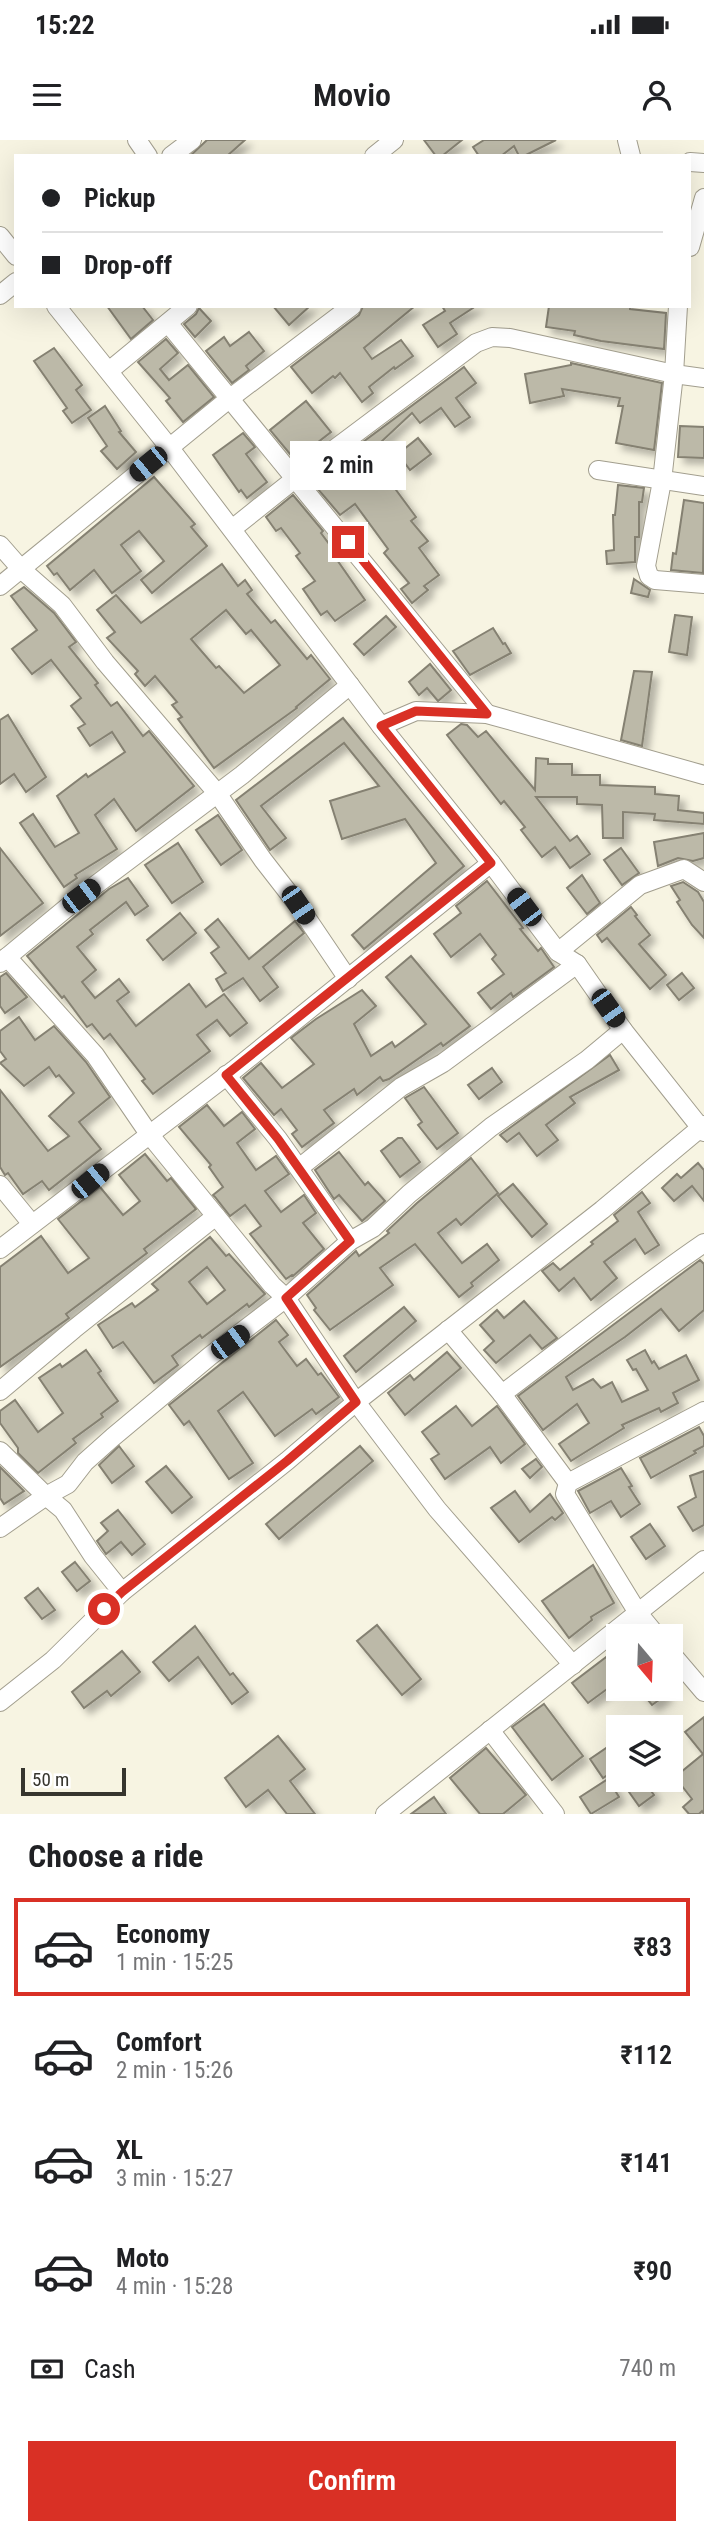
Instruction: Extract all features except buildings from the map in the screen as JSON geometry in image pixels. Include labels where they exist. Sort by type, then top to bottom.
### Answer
[{"type":"street","points":[[174,154],[191,140]]},
{"type":"street","points":[[691,244],[704,198]]},
{"type":"street","points":[[0,236],[14,254]]},
{"type":"street","points":[[0,295],[14,284]]},
{"type":"street","points":[[0,1702],[53,1660],[122,1592],[287,1461],[356,1402],[703,1128],[623,1030],[577,964],[558,952],[491,863],[381,726],[169,447],[58,308]]},
{"type":"street","points":[[109,371],[186,308]]},
{"type":"street","points":[[0,586],[229,399],[349,308]]},
{"type":"street","points":[[678,308],[674,374],[662,481],[646,566],[649,576],[655,580],[704,584]]},
{"type":"street","points":[[168,323],[487,714]]},
{"type":"street","points":[[232,529],[477,343],[492,337],[510,338],[674,374],[704,378]]},
{"type":"street","points":[[598,470],[704,486]]},
{"type":"street","points":[[0,545],[21,569],[62,605],[104,662],[217,793],[348,979]]},
{"type":"street","points":[[350,685],[3,960],[95,1055],[149,1134],[272,1285],[286,1298],[356,1402],[437,1509],[573,1665]]},
{"type":"street","points":[[381,726],[416,711],[487,714],[704,775]]},
{"type":"street","points":[[0,1249],[226,1075],[491,863]]},
{"type":"street","points":[[558,952],[640,885],[684,869],[704,882]]},
{"type":"street","points":[[299,1168],[401,1087],[443,1063],[577,964]]},
{"type":"street","points":[[0,1528],[68,1484],[85,1462],[113,1437],[210,1356],[286,1298],[350,1241],[373,1228],[409,1194],[491,1127],[587,1060],[623,1030]]},
{"type":"street","points":[[226,1075],[278,1139],[350,1241]]},
{"type":"street","points":[[0,1185],[32,1224]]},
{"type":"street","points":[[0,1391],[216,1216]]},
{"type":"street","points":[[502,1394],[704,1242]]},
{"type":"street","points":[[448,1330],[502,1394],[569,1483]]},
{"type":"street","points":[[647,1624],[565,1494],[569,1483],[704,1411]]},
{"type":"street","points":[[0,1451],[63,1510],[93,1556],[122,1592]]},
{"type":"street","points":[[385,1814],[704,1560]]},
{"type":"street","points":[[683,1667],[704,1692]]},
{"type":"street","points":[[490,1730],[548,1812]]},
{"type":"route","points":[[104,1609],[356,1402],[286,1298],[350,1241],[278,1139],[226,1075],[491,863],[381,726],[416,711],[487,714],[348,542]]}]
